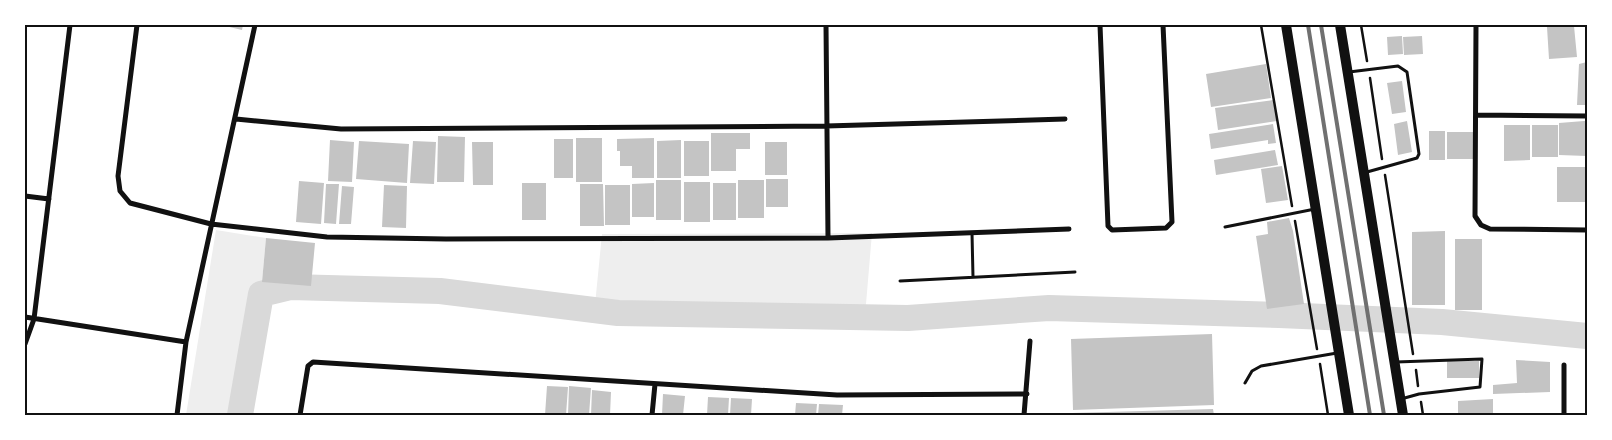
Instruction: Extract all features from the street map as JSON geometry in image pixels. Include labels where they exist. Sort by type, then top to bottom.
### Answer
[{"type":"main road","points":[[1286,25],[1348,415]]},
{"type":"main road","points":[[1340,25],[1403,415]]},
{"type":"street","points":[[25,344],[34,319],[70,25]]},
{"type":"street","points":[[137,25],[118,176],[120,191],[130,202],[211,224],[327,237],[436,239],[828,238],[1069,229]]},
{"type":"street","points":[[177,415],[186,342],[255,25]]},
{"type":"street","points":[[826,25],[828,238]]},
{"type":"street","points":[[1100,25],[1108,226],[1112,230],[1166,228],[1172,222],[1163,25]]},
{"type":"street","points":[[1476,25],[1476,216],[1481,225],[1490,229],[1587,230]]},
{"type":"street","points":[[1476,115],[1587,116]]},
{"type":"street","points":[[236,119],[341,129],[826,126],[1066,119]]},
{"type":"street","points":[[25,196],[49,199]]},
{"type":"street","points":[[25,317],[186,342]]},
{"type":"street","points":[[1024,415],[1030,342]]},
{"type":"street","points":[[300,415],[308,366],[313,362],[837,395],[1027,394]]},
{"type":"street","points":[[1564,365],[1564,415]]},
{"type":"street","points":[[652,415],[654,384]]},
{"type":"lane","points":[[1347,72],[1398,66],[1407,72],[1419,154],[1417,158],[1364,173]]},
{"type":"lane","points":[[1226,227],[1316,209]]},
{"type":"lane","points":[[972,233],[973,277]]},
{"type":"lane","points":[[900,281],[1075,272]]},
{"type":"lane","points":[[1245,384],[1252,371],[1261,366],[1338,353]]},
{"type":"lane","points":[[1395,362],[1414,360],[1482,360],[1481,386],[1420,394],[1400,399]]},
{"type":"path","points":[[1261,25],[1328,415]]},
{"type":"path","points":[[1406,312],[1423,415]]},
{"type":"shaded area","points":[[216,230],[266,238],[262,282],[251,290],[228,415],[186,415]]},
{"type":"shaded area","points":[[872,233],[865,316],[731,319],[594,315],[602,234]]},
{"type":"building","points":[[221,25],[243,25],[242,30]]},
{"type":"building","points":[[1574,26],[1577,57],[1549,59],[1547,27]]},
{"type":"building","points":[[1402,36],[1403,54],[1388,55],[1387,37]]},
{"type":"building","points":[[1422,36],[1423,54],[1404,55],[1403,37]]},
{"type":"building","points":[[1587,62],[1587,105],[1577,105],[1579,64]]},
{"type":"building","points":[[1266,64],[1271,98],[1211,107],[1206,74]]},
{"type":"building","points":[[1402,81],[1406,112],[1392,114],[1387,83]]},
{"type":"building","points":[[1273,100],[1277,121],[1218,130],[1215,108]]},
{"type":"building","points":[[1407,121],[1412,152],[1398,155],[1394,124]]},
{"type":"building","points":[[1587,121],[1587,156],[1559,155],[1559,123]]},
{"type":"building","points":[[1273,124],[1276,143],[1268,144],[1268,140],[1211,149],[1209,134]]},
{"type":"building","points":[[1504,125],[1530,125],[1530,160],[1504,161]]},
{"type":"building","points":[[1532,125],[1558,125],[1558,157],[1532,157]]},
{"type":"building","points":[[1429,131],[1445,131],[1445,160],[1429,160]]},
{"type":"building","points":[[1447,132],[1474,132],[1474,159],[1447,159]]},
{"type":"building","points":[[711,133],[750,133],[750,149],[736,149],[736,171],[711,171]]},
{"type":"building","points":[[438,136],[465,137],[464,182],[437,182]]},
{"type":"building","points":[[576,138],[602,138],[602,182],[576,182]]},
{"type":"building","points":[[654,138],[654,178],[632,178],[632,166],[620,166],[620,151],[617,151],[617,139]]},
{"type":"building","points":[[554,139],[573,139],[573,178],[554,178]]},
{"type":"building","points":[[330,140],[354,142],[352,182],[328,181]]},
{"type":"building","points":[[681,140],[681,178],[657,178],[657,141]]},
{"type":"building","points":[[359,141],[409,144],[407,183],[356,179]]},
{"type":"building","points":[[413,141],[436,142],[434,184],[410,183]]},
{"type":"building","points":[[684,141],[709,141],[709,176],[684,176]]},
{"type":"building","points":[[472,142],[493,142],[493,185],[473,185]]},
{"type":"building","points":[[765,142],[787,142],[787,175],[765,175]]},
{"type":"building","points":[[1275,150],[1278,165],[1216,175],[1214,160]]},
{"type":"building","points":[[1282,166],[1288,200],[1266,203],[1261,169]]},
{"type":"building","points":[[1557,167],[1585,167],[1585,202],[1557,202]]},
{"type":"building","points":[[766,179],[788,179],[788,207],[766,207]]},
{"type":"building","points":[[656,180],[681,180],[681,220],[656,220]]},
{"type":"building","points":[[738,180],[764,180],[764,218],[738,218]]},
{"type":"building","points":[[299,181],[324,183],[321,224],[296,222]]},
{"type":"building","points":[[684,182],[710,182],[710,222],[684,222]]},
{"type":"building","points":[[522,183],[546,183],[546,220],[522,220]]},
{"type":"building","points":[[654,183],[654,217],[632,217],[632,184]]},
{"type":"building","points":[[713,183],[736,183],[736,220],[713,220]]},
{"type":"building","points":[[326,184],[339,184],[336,224],[324,223]]},
{"type":"building","points":[[580,184],[603,184],[604,226],[580,226]]},
{"type":"building","points":[[384,185],[407,186],[406,228],[382,227]]},
{"type":"building","points":[[605,185],[630,185],[630,225],[605,225]]},
{"type":"building","points":[[342,186],[354,187],[351,224],[339,224]]},
{"type":"building","points":[[1289,218],[1293,231],[1304,304],[1267,309],[1256,236],[1268,234],[1267,222]]},
{"type":"building","points":[[1445,231],[1445,305],[1412,305],[1412,232]]},
{"type":"building","points":[[266,238],[315,243],[311,286],[262,282]]},
{"type":"building","points":[[1455,239],[1482,239],[1482,310],[1455,310]]},
{"type":"building","points":[[1212,334],[1214,405],[1073,410],[1071,339]]},
{"type":"building","points":[[1516,360],[1550,362],[1550,392],[1493,394],[1493,385],[1517,383]]},
{"type":"building","points":[[1447,361],[1479,361],[1479,378],[1447,378]]},
{"type":"building","points":[[547,386],[568,387],[566,415],[545,415]]},
{"type":"building","points":[[569,386],[591,388],[589,415],[568,415]]},
{"type":"building","points":[[592,390],[611,392],[610,415],[591,415]]},
{"type":"building","points":[[663,394],[685,396],[683,415],[662,415]]},
{"type":"building","points":[[708,397],[729,398],[728,415],[707,415]]},
{"type":"building","points":[[731,398],[752,399],[751,415],[730,415]]},
{"type":"building","points":[[1493,399],[1493,415],[1458,415],[1458,401]]},
{"type":"building","points":[[796,403],[817,404],[816,415],[795,415]]},
{"type":"building","points":[[819,404],[843,405],[842,415],[818,415]]},
{"type":"building","points":[[1213,409],[1214,415],[1072,415],[1072,413]]},
{"type":"waterway","points":[[240,415],[261,294],[290,287],[440,291],[618,313],[908,318],[1049,308],[1442,322],[1587,336]]},
{"type":"railway","points":[[1308,25],[1370,415]]},
{"type":"railway","points":[[1321,25],[1384,415]]}]
